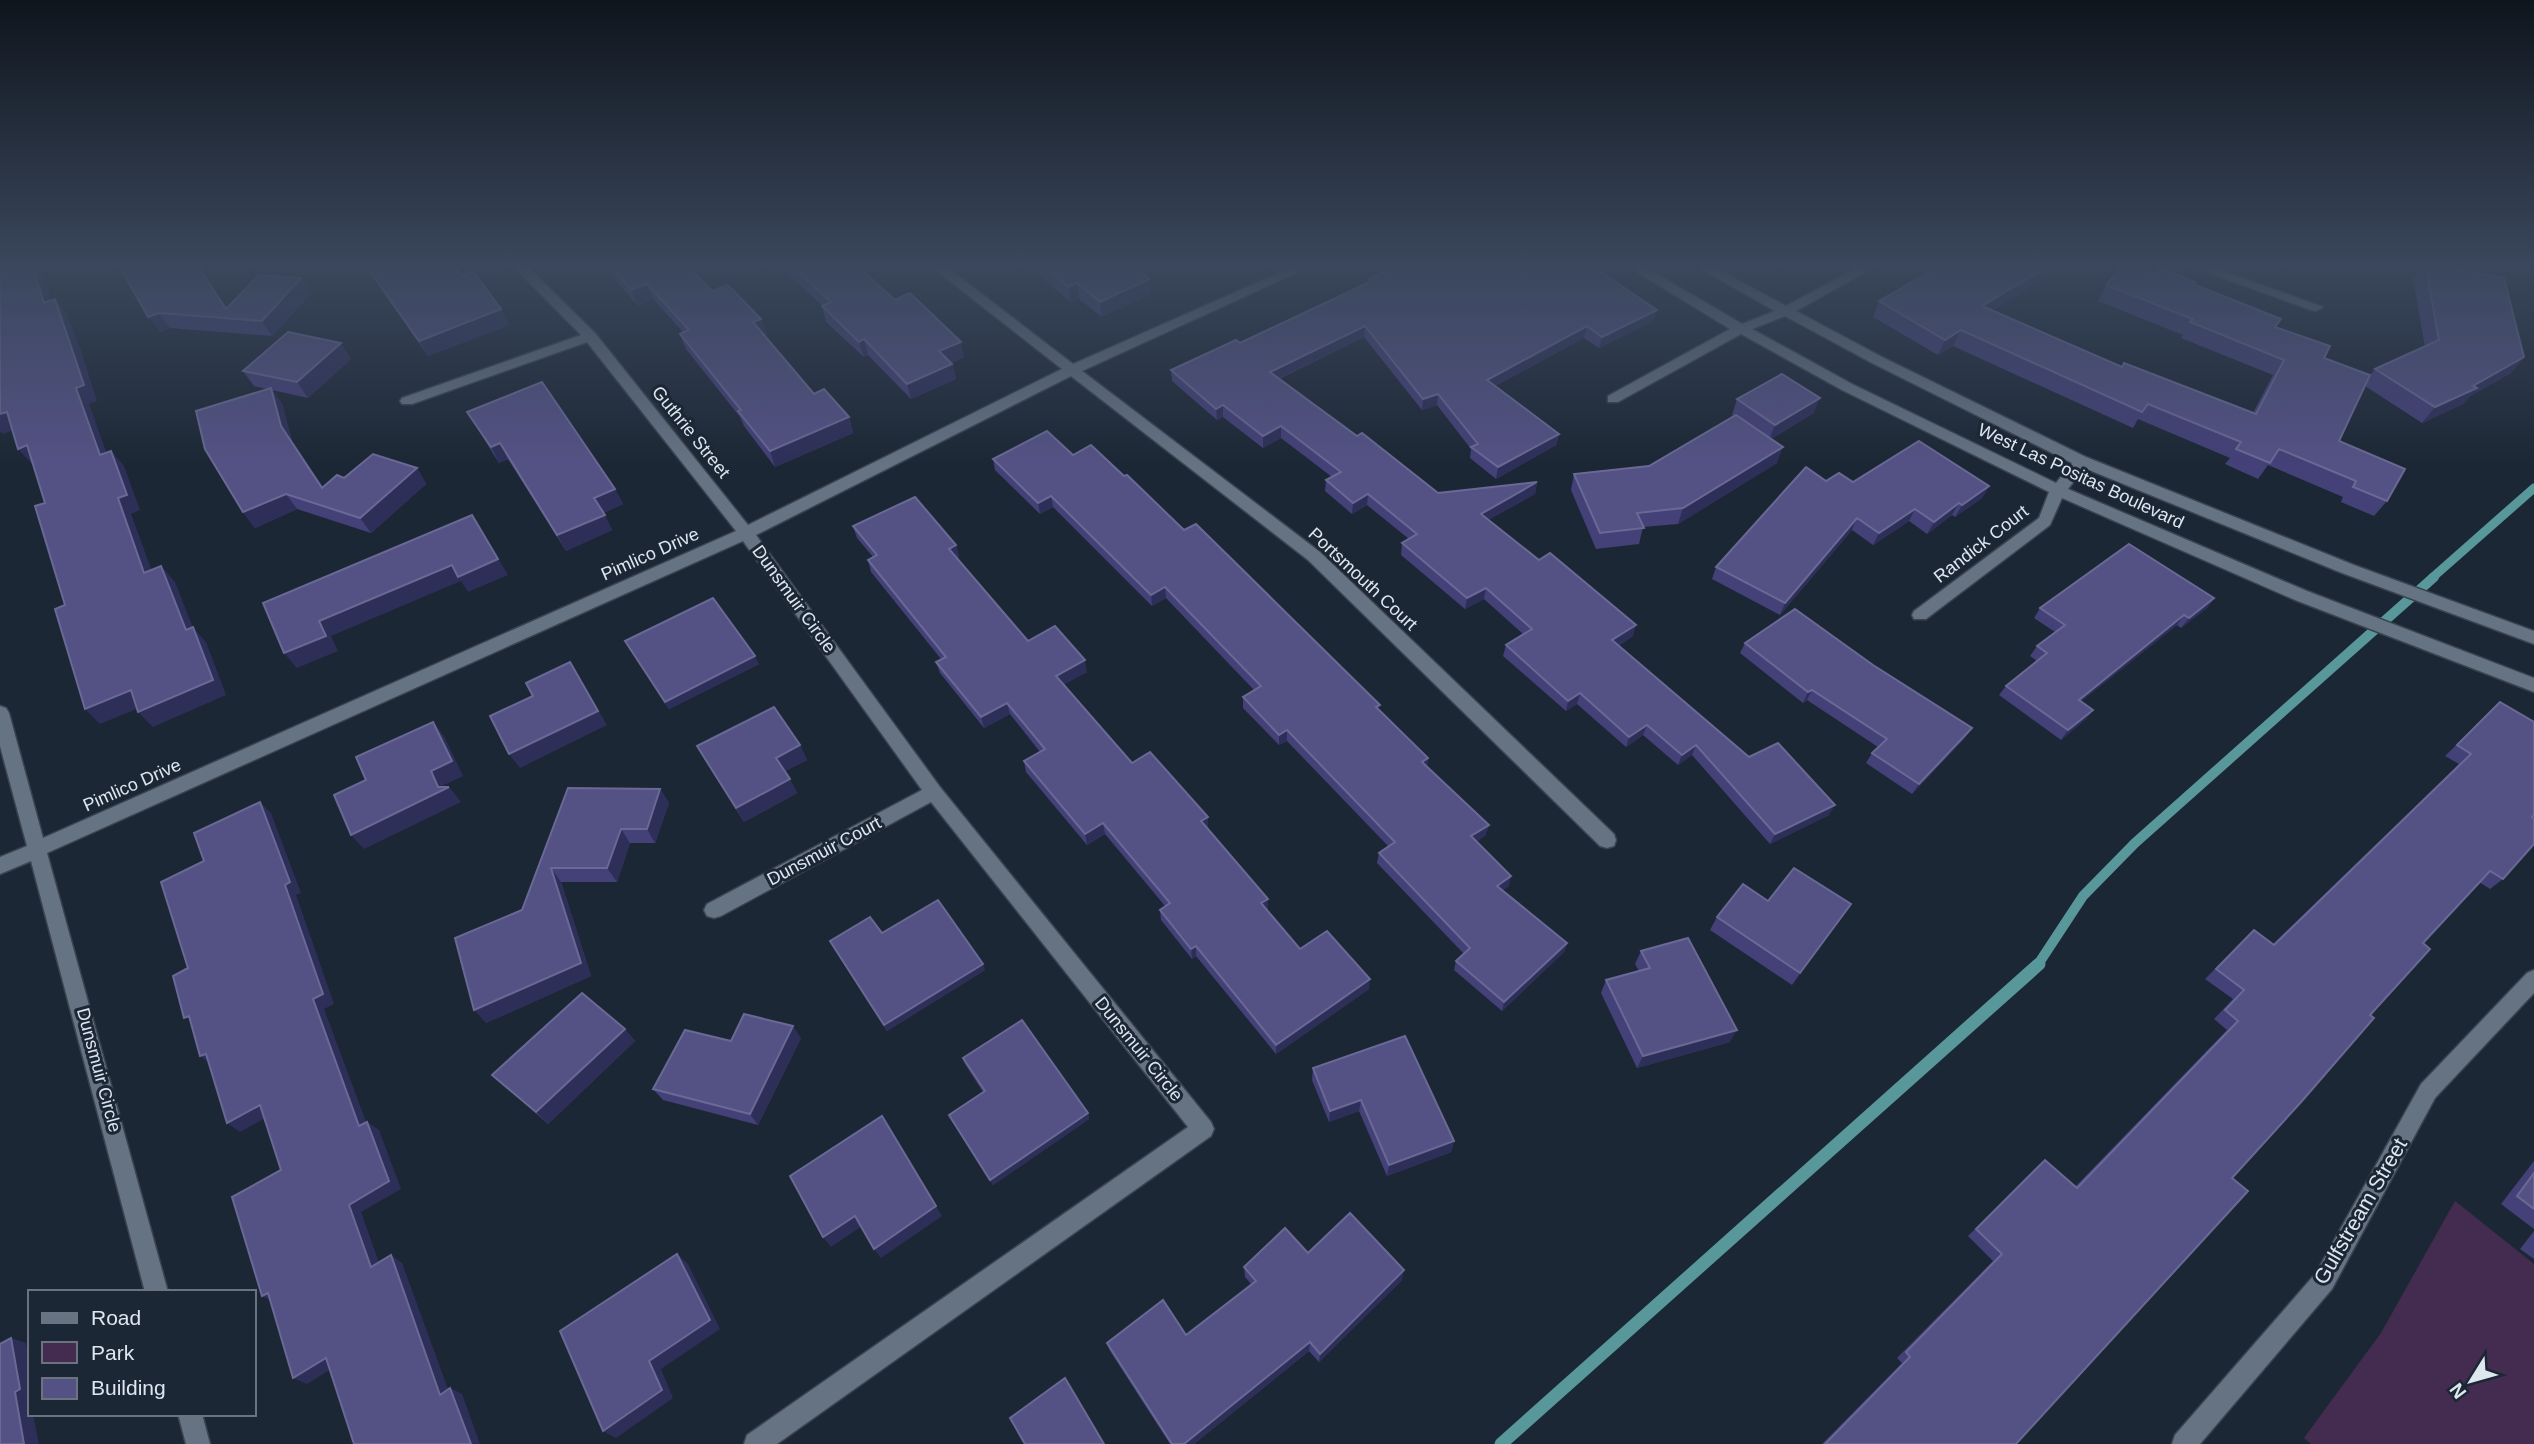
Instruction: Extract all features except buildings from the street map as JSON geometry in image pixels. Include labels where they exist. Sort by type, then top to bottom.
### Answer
[{"type":"street","name":"Guthrie Street","points":[[585,331],[746,533]]},
{"type":"street","name":"Portsmouth Court","points":[[1020,331],[1314,556],[1607,840]]},
{"type":"street","name":"Pimlico Drive","points":[[0,866],[746,533],[1070,370],[1157,331]]},
{"type":"street","points":[[1613,399],[1735,331]]},
{"type":"street","name":"West Las Positas Boulevard","points":[[1741,331],[1907,419],[2057,492],[2320,606],[2534,685]]},
{"type":"street","name":"West Las Positas Boulevard","points":[[1824,331],[2081,461],[2348,569],[2534,638]]},
{"type":"street","points":[[407,401],[590,336]]},
{"type":"street","name":"Randick Court","points":[[1920,615],[2045,521],[2057,492],[2081,461]]},
{"type":"street","name":"Dunsmuir Circle","points":[[746,533],[934,793],[1203,1129],[756,1444]]},
{"type":"street","name":"Dunsmuir Circle","points":[[0,713],[156,1290]]},
{"type":"street","name":"Dunsmuir Court","points":[[714,911],[934,793]]},
{"type":"street","name":"Gulfstream Street","points":[[2185,1444],[2323,1281],[2428,1091],[2534,979]]},
{"type":"street","points":[[191,1416],[198,1444]]},
{"type":"green space","points":[[2455,1201],[2534,1264],[2534,1444],[2311,1444],[2304,1438],[2381,1333]]},
{"type":"waterway","points":[[2432,578],[2534,488]]},
{"type":"waterway","points":[[2037,965],[2083,896],[2135,843],[2434,577]]},
{"type":"waterway","points":[[1501,1444],[2037,965]]}]
